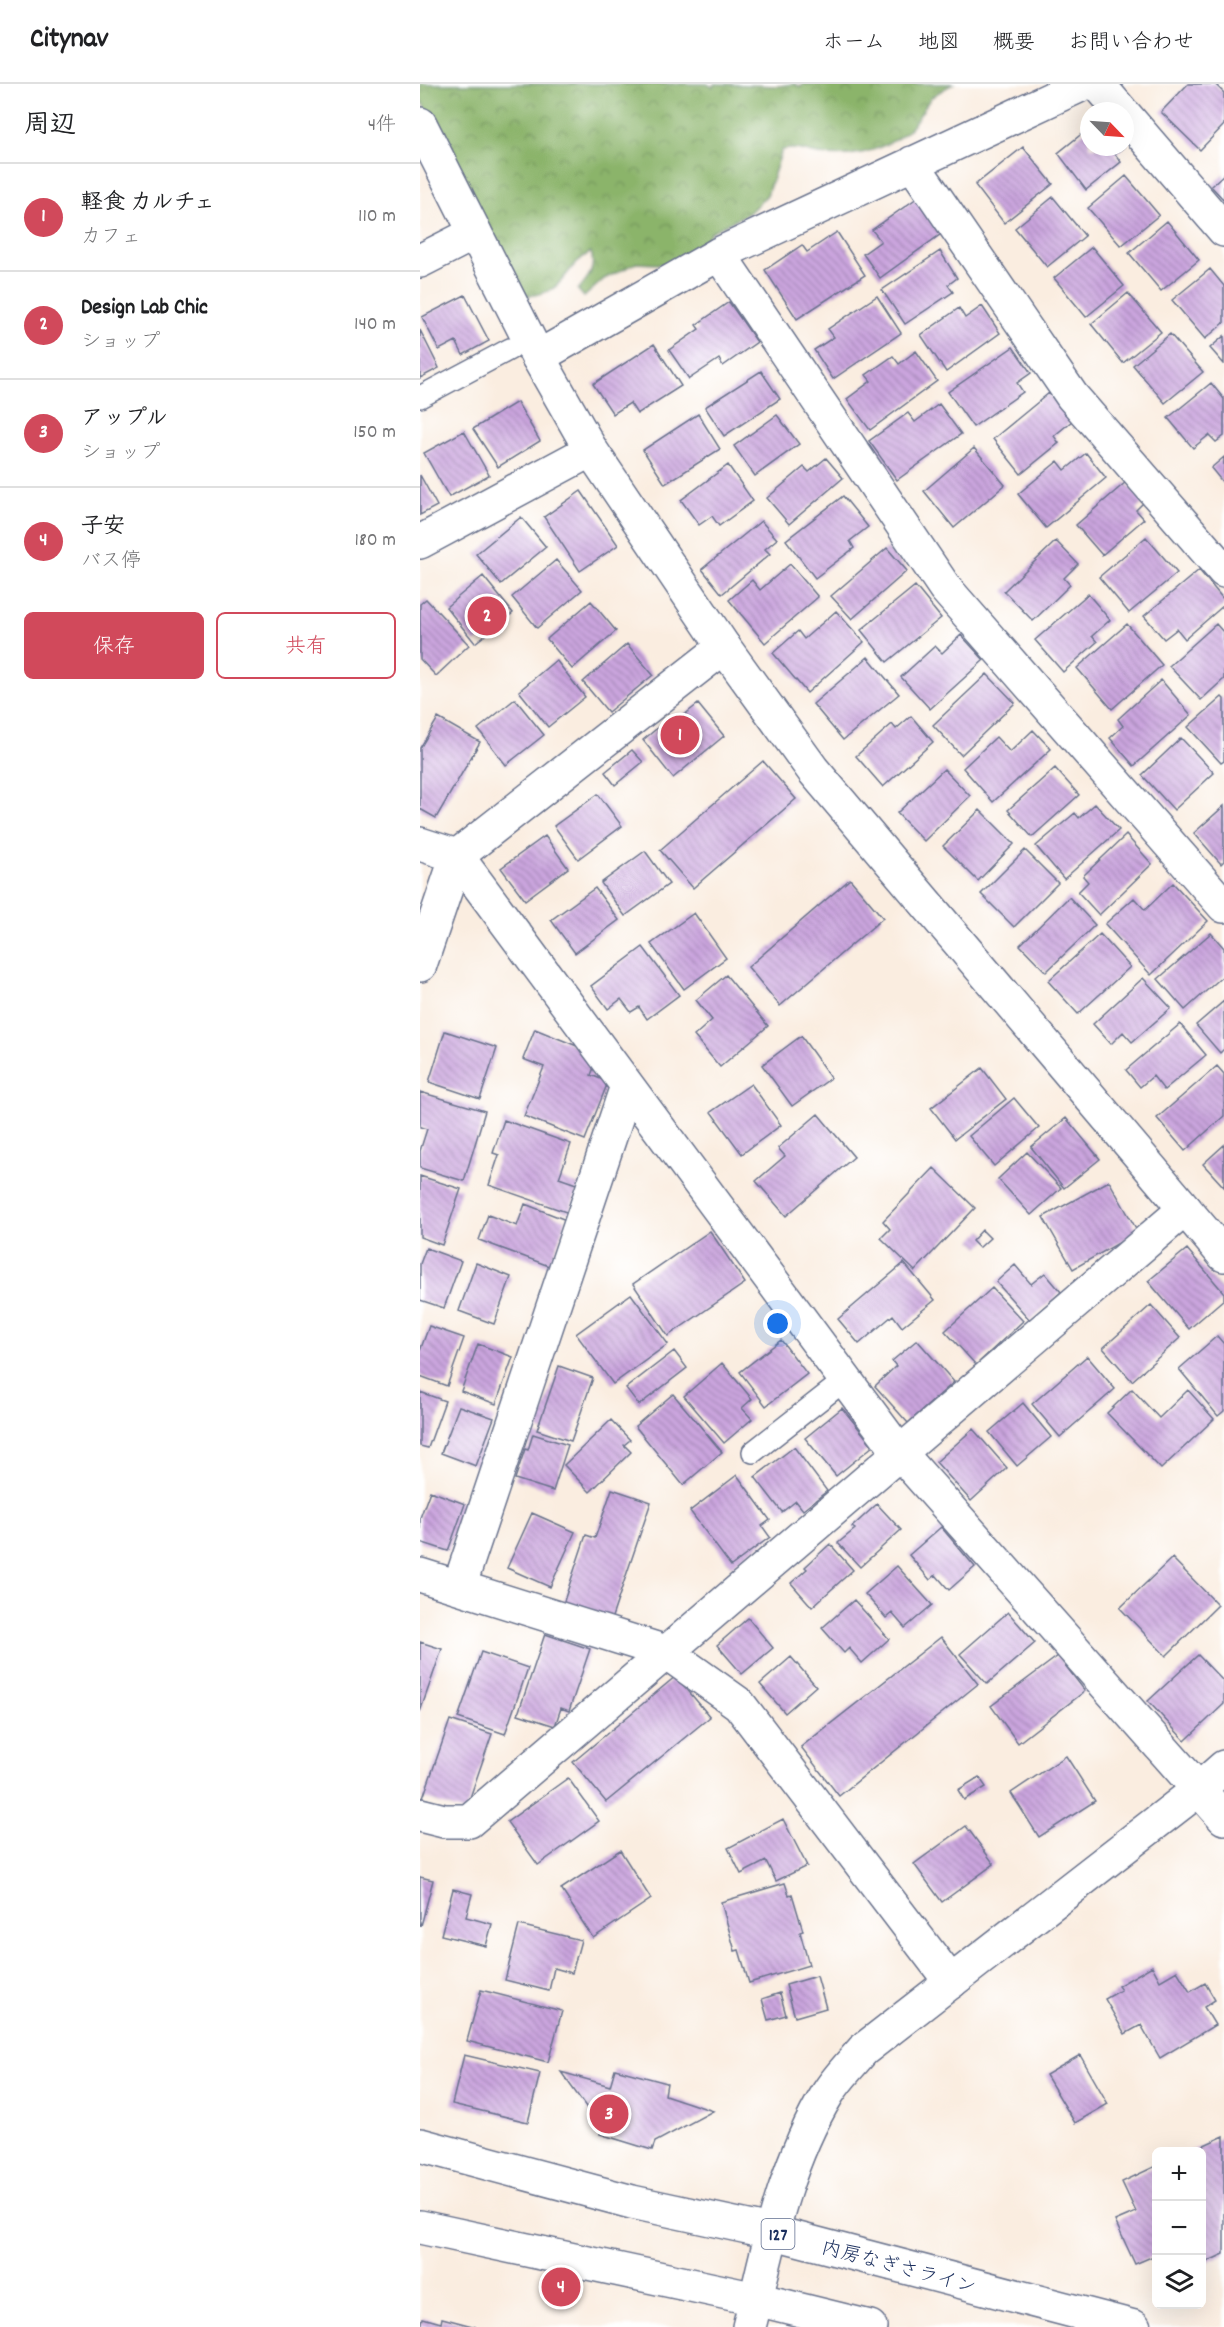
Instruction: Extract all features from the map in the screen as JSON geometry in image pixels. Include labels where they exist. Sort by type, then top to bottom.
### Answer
[{"type":"main road","points":[[524,353],[719,254],[1083,84]]},
{"type":"main road","points":[[1098,84],[1113,102]]},
{"type":"main road","points":[[420,124],[475,232],[524,353],[724,647],[813,770],[1224,1255]]},
{"type":"main road","points":[[1134,125],[1224,230]]},
{"type":"main road","points":[[912,163],[1072,396],[1224,571]]},
{"type":"main road","points":[[420,261],[475,232]]},
{"type":"main road","points":[[719,254],[945,588],[1224,906]]},
{"type":"main road","points":[[420,542],[591,450]]},
{"type":"main road","points":[[420,965],[457,856],[724,647]]},
{"type":"main road","points":[[420,844],[457,856],[899,1452],[1224,1818]]},
{"type":"main road","points":[[459,1587],[627,1086]]},
{"type":"main road","points":[[420,1815],[444,1821],[469,1821],[1185,1209]]},
{"type":"main road","points":[[420,1575],[666,1652],[739,1704],[951,1982]]},
{"type":"main road","points":[[753,2313],[771,2232],[805,2134],[829,2091],[863,2050],[1198,1790],[1224,1767]]},
{"type":"main road","name":"内房なぎさライン","points":[[420,2145],[632,2202],[771,2232],[1134,2327]]},
{"type":"main road","points":[[420,2227],[753,2313],[870,2327]]},
{"type":"lane","points":[[420,398],[524,353]]},
{"type":"lane","points":[[753,1452],[845,1380]]},
{"type":"green space","points":[[420,84],[707,84],[713,87],[714,84],[779,86],[794,84],[801,87],[803,84],[953,84],[930,99],[909,129],[886,145],[841,156],[796,149],[782,150],[767,195],[749,213],[711,232],[700,249],[682,265],[636,263],[604,279],[584,297],[578,290],[592,268],[591,252],[574,265],[550,290],[527,296],[517,286],[420,98]]},
{"type":"building","points":[[1188,84],[1215,84],[1224,93],[1224,125],[1200,150],[1161,112]]},
{"type":"building","points":[[1080,135],[1080,156],[1116,156],[1121,162],[1086,190],[1058,153]]},
{"type":"building","points":[[1023,147],[1053,184],[1004,223],[975,185]]},
{"type":"building","points":[[1224,174],[1224,200],[1211,186]]},
{"type":"building","points":[[1126,176],[1159,215],[1121,246],[1088,208]]},
{"type":"building","points":[[1053,197],[1085,236],[1047,267],[1015,228]]},
{"type":"building","points":[[917,198],[941,234],[880,278],[863,254],[881,241],[872,230]]},
{"type":"building","points":[[1167,221],[1199,260],[1161,291],[1129,253]]},
{"type":"building","points":[[837,232],[865,275],[797,319],[765,270],[802,245],[807,252]]},
{"type":"building","points":[[1092,247],[1124,286],[1086,317],[1054,278]]},
{"type":"building","points":[[940,251],[957,278],[948,285],[953,292],[905,324],[882,290]]},
{"type":"building","points":[[1210,269],[1224,286],[1224,323],[1205,339],[1172,300]]},
{"type":"building","points":[[1128,293],[1161,332],[1123,363],[1091,324]]},
{"type":"building","points":[[465,295],[489,341],[463,355],[456,341],[439,350],[422,317]]},
{"type":"building","points":[[877,296],[901,333],[833,379],[814,350],[834,337],[828,329]]},
{"type":"building","points":[[729,302],[757,342],[723,366],[719,359],[689,379],[669,350],[699,329],[696,325]]},
{"type":"building","points":[[982,306],[1000,333],[946,372],[921,335],[959,308],[965,318]]},
{"type":"building","points":[[420,330],[439,368],[420,378]]},
{"type":"building","points":[[1170,334],[1203,372],[1165,403],[1133,365]]},
{"type":"building","points":[[1224,336],[1224,364],[1210,348]]},
{"type":"building","points":[[654,344],[681,386],[637,414],[630,403],[613,414],[593,384]]},
{"type":"building","points":[[1013,347],[1031,373],[1017,383],[1023,392],[973,427],[948,392]]},
{"type":"building","points":[[916,351],[937,381],[870,430],[847,399],[871,381],[866,375],[893,356],[899,364]]},
{"type":"building","points":[[761,371],[780,399],[724,436],[705,407]]},
{"type":"building","points":[[1211,383],[1224,399],[1224,436],[1216,442],[1209,435],[1193,448],[1168,418]]},
{"type":"building","points":[[1049,393],[1072,421],[1054,436],[1059,443],[1021,474],[993,439]]},
{"type":"building","points":[[517,402],[540,441],[498,467],[473,429]]},
{"type":"building","points":[[939,404],[961,434],[897,480],[869,441],[908,413],[915,422]]},
{"type":"building","points":[[698,414],[720,449],[665,484],[643,450]]},
{"type":"building","points":[[777,415],[799,444],[755,476],[734,446]]},
{"type":"building","points":[[464,431],[489,475],[449,497],[424,453]]},
{"type":"building","points":[[974,448],[1005,485],[954,528],[924,491]]},
{"type":"building","points":[[1086,453],[1106,478],[1046,528],[1018,494],[1058,461],[1065,470]]},
{"type":"building","points":[[1224,457],[1224,484],[1211,468]]},
{"type":"building","points":[[826,458],[843,478],[789,524],[767,498],[804,467],[809,472]]},
{"type":"building","points":[[728,465],[753,501],[719,526],[712,516],[699,525],[681,500]]},
{"type":"building","points":[[420,475],[437,506],[420,515]]},
{"type":"building","points":[[1126,482],[1143,503],[1136,510],[1144,519],[1102,555],[1076,525]]},
{"type":"building","points":[[581,491],[618,545],[580,571],[544,517]]},
{"type":"building","points":[[843,496],[868,527],[850,541],[854,548],[815,578],[786,540]]},
{"type":"building","points":[[521,517],[546,547],[501,584],[476,554]]},
{"type":"building","points":[[761,521],[777,539],[765,549],[770,554],[722,594],[702,569]]},
{"type":"building","points":[[1146,537],[1177,573],[1129,613],[1099,577]]},
{"type":"building","points":[[1056,541],[1078,564],[1064,578],[1070,585],[1033,621],[1004,591]]},
{"type":"building","points":[[887,548],[907,571],[852,619],[831,596]]},
{"type":"building","points":[[556,560],[582,590],[537,628],[512,597]]},
{"type":"building","points":[[790,564],[818,597],[765,643],[729,600],[752,580],[760,590]]},
{"type":"building","points":[[1199,570],[1224,600],[1224,605],[1185,639],[1177,629],[1164,639],[1144,616]]},
{"type":"building","points":[[483,576],[513,613],[475,643],[446,607]]},
{"type":"building","points":[[915,586],[941,618],[887,662],[861,630]]},
{"type":"building","points":[[1088,594],[1110,620],[1092,636],[1097,642],[1063,672],[1035,640]]},
{"type":"building","points":[[426,599],[469,645],[436,676],[420,659],[420,604]]},
{"type":"building","points":[[591,601],[616,631],[572,669],[547,639]]},
{"type":"building","points":[[836,611],[864,642],[807,693],[773,653],[798,631],[804,639]]},
{"type":"building","points":[[1127,624],[1162,665],[1112,709],[1077,668]]},
{"type":"building","points":[[1216,624],[1224,633],[1224,679],[1201,700],[1169,666]]},
{"type":"building","points":[[961,635],[984,660],[930,709],[901,677],[935,646],[942,653]]},
{"type":"building","points":[[627,644],[653,675],[608,712],[583,682]]},
{"type":"building","points":[[868,657],[899,694],[843,740],[813,704]]},
{"type":"building","points":[[556,660],[585,697],[548,727],[519,691]]},
{"type":"building","points":[[987,674],[1015,703],[961,755],[933,725]]},
{"type":"building","points":[[1161,680],[1191,715],[1134,766],[1110,738],[1123,726],[1118,719]]},
{"type":"building","points":[[1222,697],[1224,699],[1224,761],[1221,763],[1188,727]]},
{"type":"building","points":[[515,699],[544,735],[506,765],[478,729]]},
{"type":"building","points":[[698,704],[724,736],[673,778],[643,740],[661,725],[665,730]]},
{"type":"building","points":[[911,716],[933,742],[883,787],[856,756],[892,724],[896,729]]},
{"type":"building","points":[[438,718],[480,742],[436,818],[420,809],[420,748]]},
{"type":"building","points":[[1033,730],[1051,749],[993,802],[963,768],[996,737],[1010,752]]},
{"type":"building","points":[[1181,738],[1214,773],[1174,810],[1142,775]]},
{"type":"building","points":[[632,750],[643,762],[615,785],[605,772]]},
{"type":"building","points":[[763,761],[796,799],[693,888],[660,850]]},
{"type":"building","points":[[1055,768],[1079,795],[1032,837],[1008,810]]},
{"type":"building","points":[[944,769],[970,796],[924,841],[897,813]]},
{"type":"building","points":[[598,794],[622,826],[578,859],[554,826]]},
{"type":"building","points":[[1095,804],[1119,830],[1064,879],[1036,846],[1075,813],[1079,818]]},
{"type":"building","points":[[1224,806],[1224,861],[1221,864],[1194,833]]},
{"type":"building","points":[[980,810],[1014,844],[978,881],[943,846]]},
{"type":"building","points":[[1126,835],[1152,864],[1099,915],[1078,892],[1088,882],[1083,876]]},
{"type":"building","points":[[545,836],[568,868],[525,900],[501,868]]},
{"type":"building","points":[[1025,850],[1058,883],[1014,927],[981,894]]},
{"type":"building","points":[[645,851],[669,884],[625,916],[601,883]]},
{"type":"building","points":[[850,879],[883,918],[780,1006],[748,967]]},
{"type":"building","points":[[1173,883],[1208,921],[1151,975],[1105,924],[1134,898],[1145,910]]},
{"type":"building","points":[[595,888],[619,920],[575,953],[551,920]]},
{"type":"building","points":[[1069,897],[1095,925],[1046,972],[1020,945]]},
{"type":"building","points":[[694,913],[726,958],[684,989],[651,944]]},
{"type":"building","points":[[1211,933],[1224,948],[1224,975],[1185,1010],[1158,979]]},
{"type":"building","points":[[1100,934],[1130,967],[1078,1014],[1048,981]]},
{"type":"building","points":[[643,947],[679,995],[647,1019],[639,1007],[631,1012],[621,999],[608,1009],[591,986]]},
{"type":"building","points":[[726,975],[768,1026],[720,1067],[694,1036],[712,1020],[696,1000]]},
{"type":"building","points":[[1143,978],[1171,1008],[1132,1042],[1123,1032],[1111,1044],[1093,1024]]},
{"type":"building","points":[[1224,1001],[1224,1049],[1220,1053],[1196,1025]]},
{"type":"building","points":[[1180,1024],[1206,1055],[1164,1090],[1153,1076],[1140,1087],[1126,1070]]},
{"type":"building","points":[[535,1029],[599,1055],[591,1075],[608,1082],[585,1140],[524,1116],[544,1067],[523,1059]]},
{"type":"building","points":[[445,1031],[497,1048],[480,1099],[429,1082]]},
{"type":"building","points":[[801,1036],[831,1078],[792,1106],[762,1065]]},
{"type":"building","points":[[1217,1066],[1224,1074],[1224,1116],[1185,1151],[1157,1118]]},
{"type":"building","points":[[982,1068],[1006,1099],[955,1139],[931,1108]]},
{"type":"building","points":[[751,1084],[781,1125],[742,1154],[711,1112]]},
{"type":"building","points":[[420,1092],[485,1111],[464,1181],[420,1168],[420,1151],[427,1129],[420,1127]]},
{"type":"building","points":[[1014,1098],[1039,1128],[994,1166],[969,1136]]},
{"type":"building","points":[[818,1114],[854,1157],[786,1216],[756,1181],[785,1156],[778,1148]]},
{"type":"building","points":[[1066,1118],[1100,1159],[1064,1188],[1031,1147]]},
{"type":"building","points":[[504,1120],[571,1144],[559,1178],[579,1185],[569,1213],[489,1185],[499,1155],[493,1153]]},
{"type":"building","points":[[1224,1145],[1224,1187],[1203,1164]]},
{"type":"building","points":[[1027,1152],[1061,1188],[1031,1215],[998,1179]]},
{"type":"building","points":[[934,1168],[975,1208],[915,1271],[881,1238],[890,1229],[883,1221]]},
{"type":"building","points":[[420,1176],[461,1189],[442,1245],[420,1237]]},
{"type":"building","points":[[1109,1181],[1138,1232],[1073,1269],[1043,1217]]},
{"type":"building","points":[[525,1204],[566,1220],[549,1266],[479,1240],[488,1215],[517,1226]]},
{"type":"building","points":[[982,1230],[990,1238],[979,1248],[972,1241]]},
{"type":"building","points":[[710,1231],[745,1283],[668,1336],[633,1284]]},
{"type":"building","points":[[426,1248],[461,1261],[444,1308],[420,1300],[420,1264]]},
{"type":"building","points":[[1187,1249],[1224,1293],[1224,1299],[1189,1329],[1148,1281]]},
{"type":"building","points":[[476,1263],[511,1277],[494,1324],[459,1311]]},
{"type":"building","points":[[904,1263],[935,1300],[902,1327],[893,1315],[859,1344],[838,1319]]},
{"type":"building","points":[[1015,1265],[1031,1284],[1045,1273],[1061,1292],[1030,1320],[996,1282]]},
{"type":"building","points":[[992,1288],[1023,1321],[976,1365],[945,1331]]},
{"type":"building","points":[[631,1294],[668,1344],[613,1384],[576,1334]]},
{"type":"building","points":[[1151,1305],[1180,1338],[1132,1381],[1103,1348]]},
{"type":"building","points":[[429,1326],[464,1338],[447,1386],[420,1376],[420,1351]]},
{"type":"building","points":[[1217,1336],[1224,1344],[1224,1411],[1218,1416],[1179,1369]]},
{"type":"building","points":[[781,1340],[807,1374],[766,1406],[740,1372]]},
{"type":"building","points":[[917,1340],[954,1382],[908,1423],[875,1386],[896,1366],[892,1361]]},
{"type":"building","points":[[478,1344],[513,1357],[496,1404],[461,1391]]},
{"type":"building","points":[[674,1351],[687,1368],[639,1405],[626,1388]]},
{"type":"building","points":[[1087,1356],[1115,1389],[1060,1437],[1032,1404]]},
{"type":"building","points":[[722,1363],[752,1399],[742,1408],[752,1419],[724,1443],[684,1396]]},
{"type":"building","points":[[559,1366],[593,1378],[571,1441],[537,1430]]},
{"type":"building","points":[[1132,1389],[1159,1418],[1188,1390],[1214,1419],[1161,1469],[1107,1413]]},
{"type":"building","points":[[420,1392],[445,1401],[428,1448],[420,1446]]},
{"type":"building","points":[[673,1394],[722,1452],[683,1485],[635,1426]]},
{"type":"building","points":[[1023,1403],[1051,1437],[1017,1466],[989,1432]]},
{"type":"building","points":[[459,1406],[494,1418],[476,1466],[441,1453]]},
{"type":"building","points":[[842,1408],[873,1446],[836,1476],[805,1438]]},
{"type":"building","points":[[611,1420],[630,1440],[624,1445],[631,1452],[590,1492],[564,1465]]},
{"type":"building","points":[[973,1429],[1007,1468],[971,1501],[936,1462]]},
{"type":"building","points":[[533,1434],[568,1445],[553,1491],[515,1479],[525,1449],[528,1450]]},
{"type":"building","points":[[794,1447],[827,1491],[803,1510],[796,1501],[782,1512],[755,1477]]},
{"type":"building","points":[[737,1475],[770,1520],[762,1526],[770,1537],[731,1566],[690,1511]]},
{"type":"building","points":[[612,1489],[651,1502],[611,1620],[563,1604],[586,1535],[595,1538]]},
{"type":"building","points":[[430,1491],[465,1504],[448,1551],[420,1542],[420,1518]]},
{"type":"building","points":[[877,1504],[901,1530],[860,1567],[838,1543],[855,1529],[852,1527]]},
{"type":"building","points":[[532,1513],[575,1532],[550,1587],[507,1568]]},
{"type":"building","points":[[941,1527],[975,1567],[949,1590],[936,1575],[930,1580],[909,1555]]},
{"type":"building","points":[[830,1544],[853,1570],[812,1607],[791,1583]]},
{"type":"building","points":[[1172,1558],[1218,1605],[1166,1656],[1120,1608]]},
{"type":"building","points":[[897,1566],[932,1605],[905,1628],[892,1613],[886,1618],[865,1594]]},
{"type":"building","points":[[854,1600],[889,1639],[862,1663],[849,1648],[844,1653],[822,1628]]},
{"type":"building","points":[[1008,1612],[1035,1643],[987,1684],[960,1654]]},
{"type":"building","points":[[748,1618],[773,1648],[742,1674],[717,1645]]},
{"type":"building","points":[[545,1634],[590,1649],[569,1711],[561,1708],[555,1726],[518,1714]]},
{"type":"building","points":[[941,1637],[978,1684],[839,1796],[801,1747]]},
{"type":"building","points":[[420,1642],[442,1649],[420,1712]]},
{"type":"building","points":[[481,1652],[528,1668],[505,1734],[458,1718]]},
{"type":"building","points":[[1198,1655],[1224,1682],[1224,1704],[1185,1741],[1148,1701]]},
{"type":"building","points":[[1058,1656],[1085,1691],[1018,1743],[991,1706]]},
{"type":"building","points":[[791,1657],[816,1686],[785,1713],[760,1684]]},
{"type":"building","points":[[676,1676],[710,1717],[606,1802],[573,1762]]},
{"type":"building","points":[[450,1720],[492,1734],[465,1812],[423,1798]]},
{"type":"building","points":[[1066,1756],[1095,1801],[1039,1837],[1011,1793]]},
{"type":"building","points":[[979,1777],[986,1787],[964,1800],[958,1790]]},
{"type":"building","points":[[568,1778],[599,1821],[538,1865],[507,1822]]},
{"type":"building","points":[[783,1819],[807,1866],[776,1881],[766,1861],[741,1874],[728,1848]]},
{"type":"building","points":[[966,1826],[994,1864],[942,1902],[914,1864]]},
{"type":"building","points":[[620,1850],[651,1899],[593,1938],[561,1889]]},
{"type":"building","points":[[420,1877],[433,1880],[421,1926],[420,1926]]},
{"type":"building","points":[[785,1883],[789,1895],[792,1894],[803,1931],[800,1932],[809,1965],[749,1983],[739,1950],[735,1951],[721,1902]]},
{"type":"building","points":[[453,1889],[472,1894],[466,1917],[492,1924],[486,1946],[441,1935]]},
{"type":"building","points":[[519,1925],[581,1940],[572,1973],[554,1968],[549,1991],[505,1980]]},
{"type":"building","points":[[1152,1966],[1160,1981],[1177,1971],[1190,1992],[1205,1983],[1215,2000],[1204,2007],[1215,2025],[1160,2058],[1141,2025],[1125,2034],[1105,1999],[1121,1990],[1118,1986]]},
{"type":"building","points":[[817,1976],[826,2008],[795,2017],[786,1985]]},
{"type":"building","points":[[481,1990],[562,2011],[548,2062],[467,2041]]},
{"type":"building","points":[[780,1993],[786,2015],[768,2020],[762,1999]]},
{"type":"building","points":[[464,2055],[540,2073],[528,2122],[452,2104]]},
{"type":"building","points":[[1080,2055],[1108,2104],[1075,2123],[1046,2075]]},
{"type":"building","points":[[615,2069],[667,2083],[665,2095],[713,2111],[655,2142],[652,2150],[600,2134],[602,2129],[561,2072],[610,2086]]},
{"type":"building","points":[[1224,2136],[1224,2254],[1206,2262],[1206,2147],[1200,2147]]},
{"type":"building","points":[[1152,2168],[1152,2257],[1135,2264],[1115,2221],[1136,2212],[1122,2182]]},
{"type":"building","points":[[423,2318],[441,2323],[442,2318],[476,2327],[421,2327]]},
{"type":"place","name":"Design Lab Chic","points":[[487,616]]},
{"type":"place","name":"軽食 カルチェ","points":[[680,735]]},
{"type":"place","name":"アップル","points":[[609,2114]]},
{"type":"place","name":"子安","points":[[561,2287]]}]
